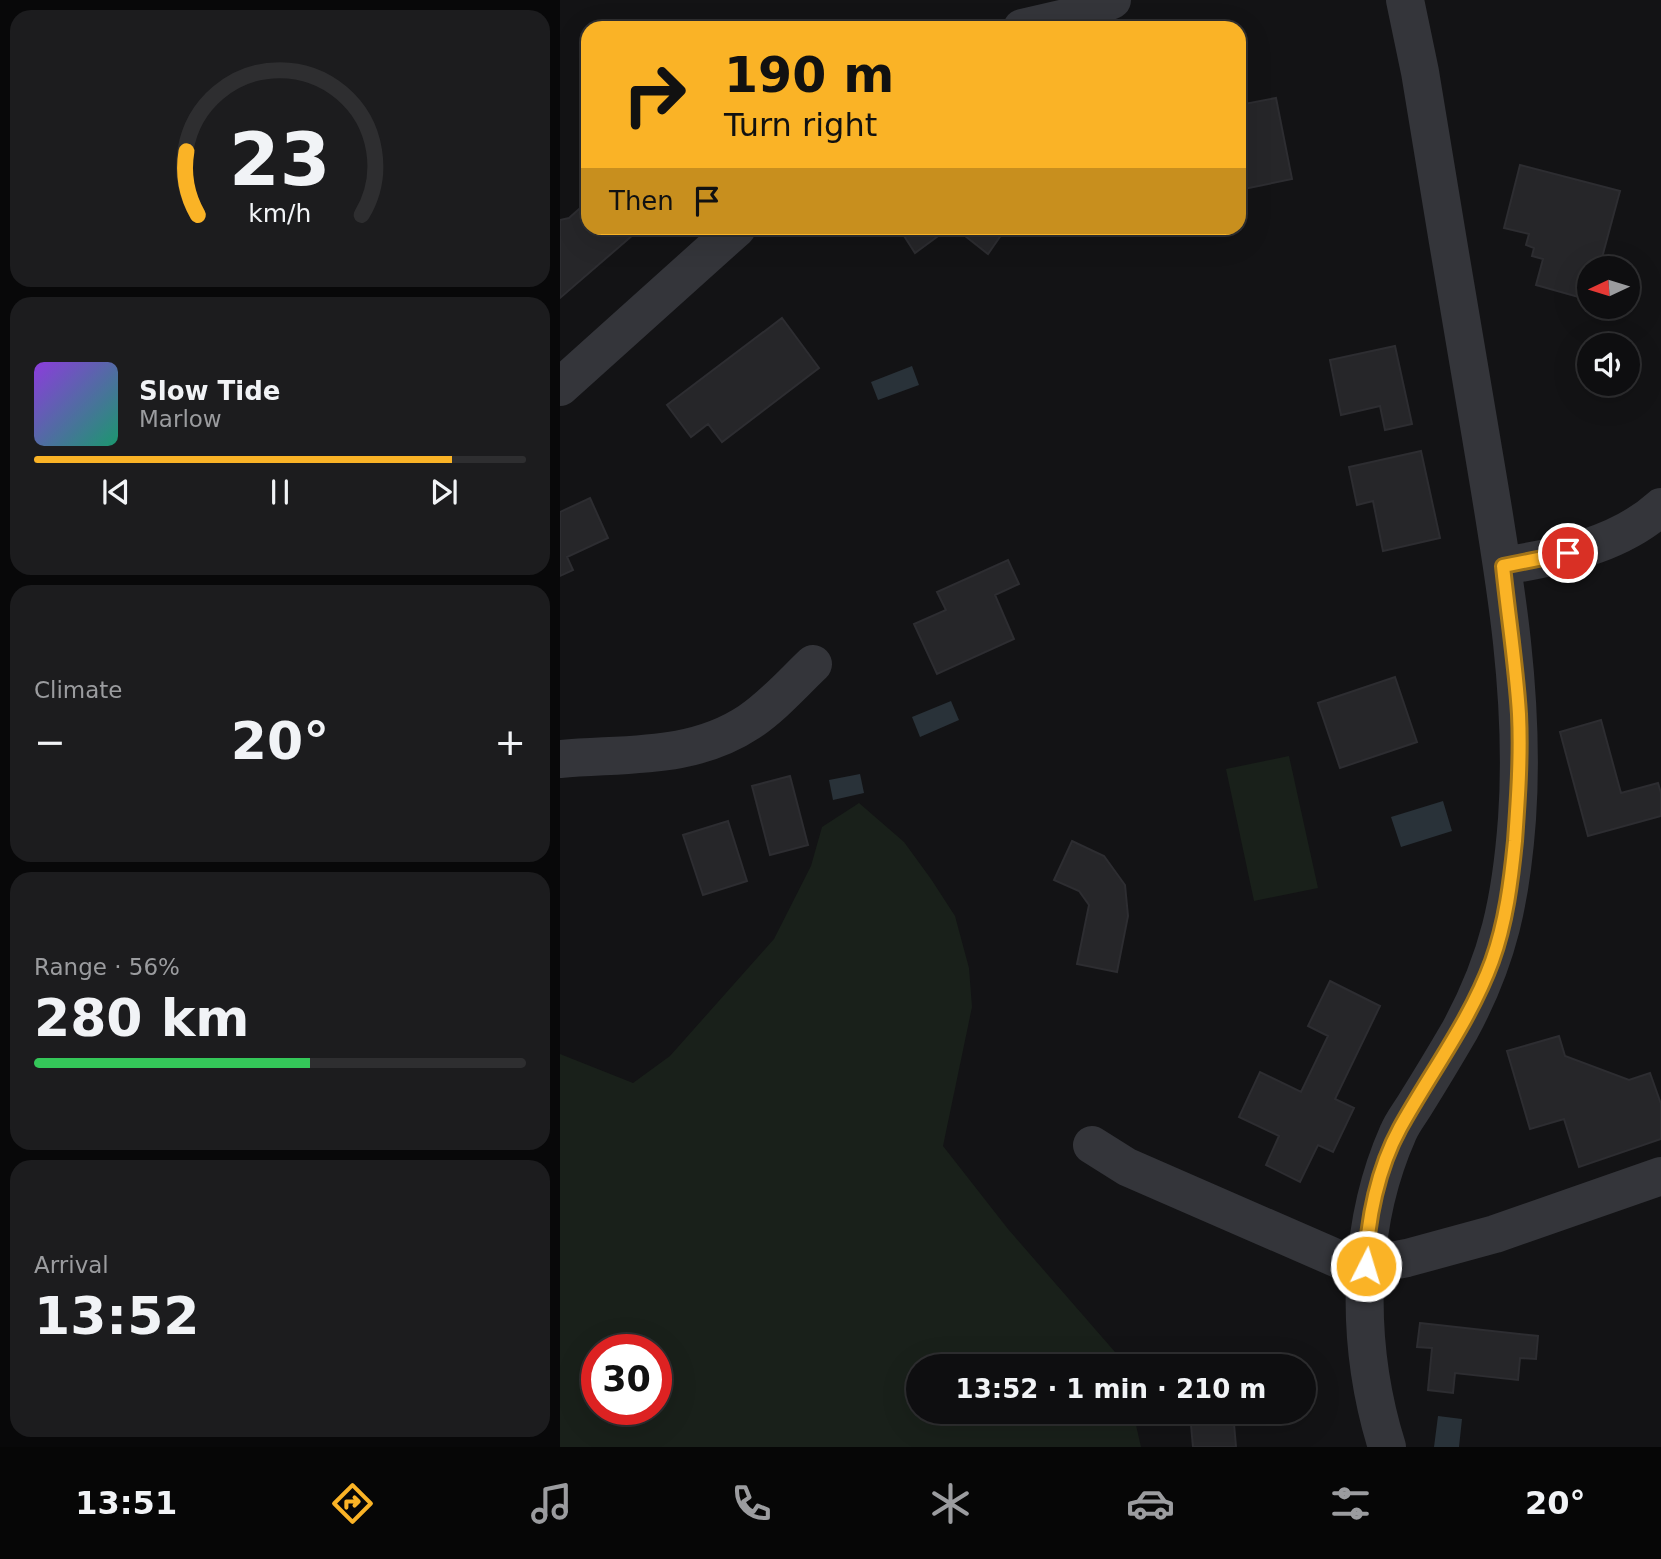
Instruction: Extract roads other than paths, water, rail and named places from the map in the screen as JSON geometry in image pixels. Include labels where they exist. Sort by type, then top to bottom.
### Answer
[{"type":"street","points":[[1052,21],[1074,16],[1112,0]]},
{"type":"street","points":[[1387,1447],[1369,1371],[1366,1266],[1368,1231],[1387,1159],[1400,1129],[1460,1029],[1495,953],[1506,908],[1515,841],[1519,750],[1517,700],[1503,566],[1420,72],[1405,0]]},
{"type":"street","points":[[560,387],[729,235]]},
{"type":"street","points":[[1503,566],[1551,558],[1588,547],[1630,529],[1661,507]]},
{"type":"street","points":[[560,759],[674,752],[713,740],[737,729],[763,712],[813,664]]},
{"type":"street","points":[[1092,1145],[1127,1167],[1345,1262],[1366,1266],[1407,1258],[1495,1234],[1661,1176]]}]
